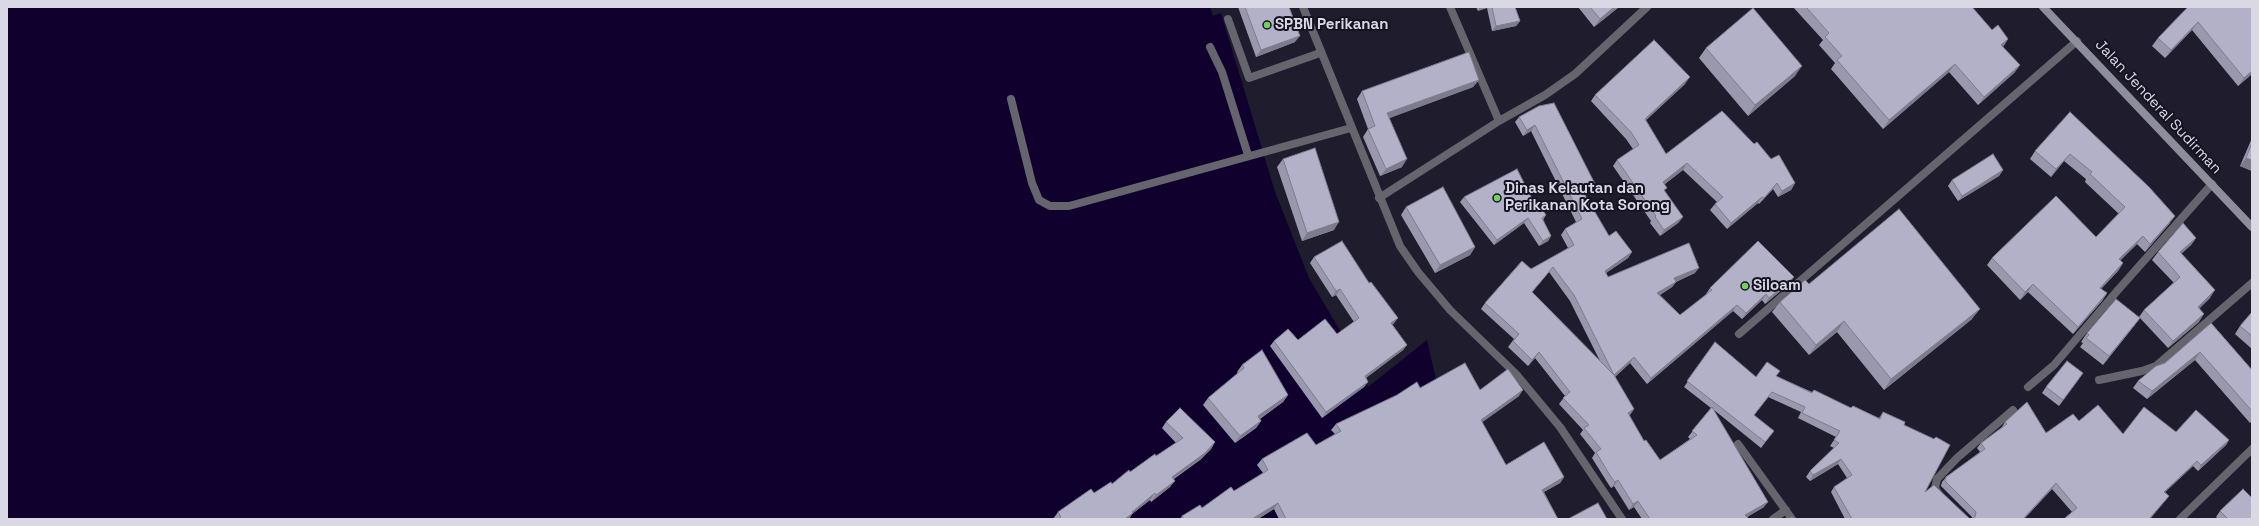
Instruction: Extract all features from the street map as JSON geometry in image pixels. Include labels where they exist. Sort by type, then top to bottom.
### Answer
[{"type":"main road","name":"Jalan Jenderal Sudirman","points":[[2043,7],[2077,41],[2252,227]]},
{"type":"street","points":[[1303,7],[1379,198],[1400,246],[1418,272],[1450,310],[1516,374],[1560,427],[1622,519]]},
{"type":"street","points":[[1450,7],[1499,121]]},
{"type":"street","points":[[1379,198],[1499,121],[1545,95],[1575,74],[1646,7]]},
{"type":"street","points":[[1228,19],[1249,78],[1320,52]]},
{"type":"street","points":[[1739,334],[2077,41]]},
{"type":"street","points":[[1210,47],[1222,72],[1248,155]]},
{"type":"street","points":[[1011,99],[1032,183],[1039,200],[1050,206],[1069,206],[1248,155],[1351,128]]},
{"type":"street","points":[[2028,387],[2054,366],[2118,290],[2212,184]]},
{"type":"street","points":[[2098,380],[2142,371],[2156,366],[2252,283]]},
{"type":"street","points":[[1946,501],[1934,488],[1937,479],[1957,458],[2013,410]]},
{"type":"street","points":[[1738,444],[1792,519]]},
{"type":"street","points":[[2180,519],[2252,449]]},
{"type":"street","points":[[1773,519],[1786,510]]},
{"type":"shaded area","points":[[7,7],[1210,7],[1213,16],[1221,13],[1275,192],[1309,278],[1358,361],[1368,387],[1427,340],[1444,414],[1497,519],[7,519]]},
{"type":"building","name":"SPBN Perikanan","points":[[1245,7],[1289,7],[1300,36],[1261,50]]},
{"type":"building","points":[[1492,7],[1515,7],[1520,21],[1496,26]]},
{"type":"building","points":[[1590,7],[1614,7],[1600,19]]},
{"type":"building","points":[[1806,7],[1972,7],[1992,30],[1998,25],[2008,39],[2001,45],[2020,65],[1984,97],[1955,64],[1889,120],[1837,60],[1842,56],[1825,37],[1829,33]]},
{"type":"building","points":[[2188,7],[2252,7],[2252,71],[2244,78],[2198,22],[2171,50],[2158,38]]},
{"type":"building","points":[[1753,8],[1802,66],[1755,105],[1706,48]]},
{"type":"building","points":[[1654,40],[1690,77],[1645,119],[1666,154],[1722,111],[1754,144],[1757,142],[1771,159],[1779,155],[1795,183],[1782,191],[1777,183],[1764,198],[1762,197],[1731,223],[1715,204],[1723,197],[1687,163],[1663,182],[1667,188],[1664,190],[1683,217],[1664,230],[1617,160],[1639,145],[1631,132],[1595,95]]},
{"type":"building","points":[[1469,52],[1479,80],[1387,113],[1407,159],[1386,169],[1368,129],[1375,126],[1362,91]]},
{"type":"building","points":[[1554,103],[1595,184],[1582,190],[1609,236],[1616,231],[1632,252],[1605,271],[1608,277],[1689,243],[1699,268],[1674,278],[1676,282],[1657,293],[1680,315],[1712,290],[1710,288],[1758,241],[1794,277],[1769,298],[1766,294],[1746,313],[1737,305],[1651,378],[1634,357],[1614,375],[1634,409],[1628,413],[1644,441],[1646,440],[1660,460],[1697,435],[1692,431],[1712,407],[1768,502],[1745,515],[1749,519],[1650,519],[1638,501],[1633,504],[1618,480],[1615,482],[1611,477],[1596,452],[1601,449],[1584,428],[1589,425],[1563,398],[1570,392],[1539,352],[1532,360],[1513,341],[1519,334],[1485,303],[1522,261],[1531,269],[1574,245],[1565,229],[1582,219],[1535,125],[1527,130],[1519,117],[1539,106]],"holes":[[[1553,267],[1574,295],[1614,375],[1532,292]]]},
{"type":"building","points":[[2070,112],[2149,187],[2175,216],[2150,244],[2143,236],[2119,259],[2123,263],[2100,288],[2107,293],[2078,327],[2033,284],[2025,292],[1992,258],[2056,196],[2096,237],[2125,207],[2090,174],[2092,172],[2070,154],[2056,169],[2035,151]]},
{"type":"building","points":[[2252,143],[2252,160],[2246,158]]},
{"type":"building","points":[[1315,148],[1339,222],[1307,233],[1283,159]]},
{"type":"building","points":[[1993,154],[2003,170],[1962,196],[1952,180]]},
{"type":"building","points":[[1517,169],[1533,201],[1536,200],[1546,215],[1542,218],[1551,236],[1543,241],[1528,218],[1497,240],[1464,197]]},
{"type":"building","points":[[1443,187],[1475,247],[1440,265],[1406,207]]},
{"type":"building","points":[[1899,209],[1980,309],[1891,379],[1844,321],[1816,345],[1780,302],[1805,280],[1809,284]]},
{"type":"building","points":[[2183,223],[2196,238],[2180,252],[2215,290],[2198,307],[2204,314],[2173,341],[2144,310],[2180,277],[2158,252]]},
{"type":"building","points":[[1342,241],[1369,283],[1371,282],[1398,318],[1391,323],[1407,345],[1365,376],[1368,382],[1326,412],[1274,341],[1288,329],[1298,340],[1325,319],[1337,334],[1359,318],[1340,289],[1336,291],[1314,257]]},
{"type":"building","points":[[2116,299],[2140,318],[2109,356],[2086,338],[2089,335],[2087,333]]},
{"type":"building","points":[[2252,312],[2252,336],[2240,326]]},
{"type":"building","points":[[2211,323],[2252,370],[2252,411],[2200,352],[2152,391],[2138,381],[2156,366],[2165,363]]},
{"type":"building","points":[[1715,342],[1756,377],[1767,362],[1780,371],[1776,376],[1812,393],[1814,390],[1851,408],[1853,406],[1880,419],[1883,412],[1905,422],[1904,425],[1934,439],[1936,437],[1950,445],[1925,492],[1934,485],[1970,519],[1852,519],[1834,487],[1852,475],[1841,459],[1813,475],[1810,471],[1839,443],[1834,440],[1840,431],[1802,413],[1805,407],[1772,392],[1754,415],[1774,431],[1765,442],[1687,381]]},
{"type":"building","points":[[1262,350],[1288,395],[1258,416],[1261,421],[1240,436],[1208,398],[1244,368],[1242,365]]},
{"type":"building","points":[[2067,361],[2083,373],[2063,400],[2046,387]]},
{"type":"building","points":[[1465,363],[1480,390],[1508,369],[1523,390],[1481,420],[1506,465],[1544,442],[1564,477],[1542,490],[1558,519],[1286,519],[1278,503],[1252,519],[1184,519],[1182,516],[1200,505],[1202,508],[1231,487],[1234,491],[1268,470],[1262,459],[1307,433],[1316,445],[1341,431],[1336,424],[1397,395],[1417,382],[1420,388]]},
{"type":"building","points":[[2027,402],[2046,433],[2073,414],[2079,421],[2098,405],[2123,434],[2144,407],[2176,432],[2196,410],[2229,440],[2201,465],[2197,461],[2164,492],[2169,496],[2149,519],[2066,519],[2065,518],[2077,508],[2056,483],[2023,519],[1970,519],[1975,517],[1976,512],[1945,481],[1946,477],[1985,449],[1981,443],[2007,424],[2005,422]]},
{"type":"building","points":[[1180,408],[1215,442],[1205,453],[1172,477],[1175,481],[1156,495],[1155,493],[1125,519],[1058,519],[1061,517],[1058,512],[1091,489],[1094,493],[1111,482],[1112,484],[1129,470],[1130,472],[1155,454],[1156,456],[1183,438],[1166,422]]},
{"type":"building","points":[[2243,489],[2252,498],[2252,519],[2228,519],[2220,511]]},
{"type":"building","points":[[1598,503],[1607,519],[1568,519]]},
{"type":"place","name":"SPBN Perikanan","points":[[1267,25]]},
{"type":"place","name":"Dinas Kelautan dan Perikanan Kota Sorong","points":[[1497,198]]},
{"type":"place","name":"Siloam","points":[[1745,286]]}]
